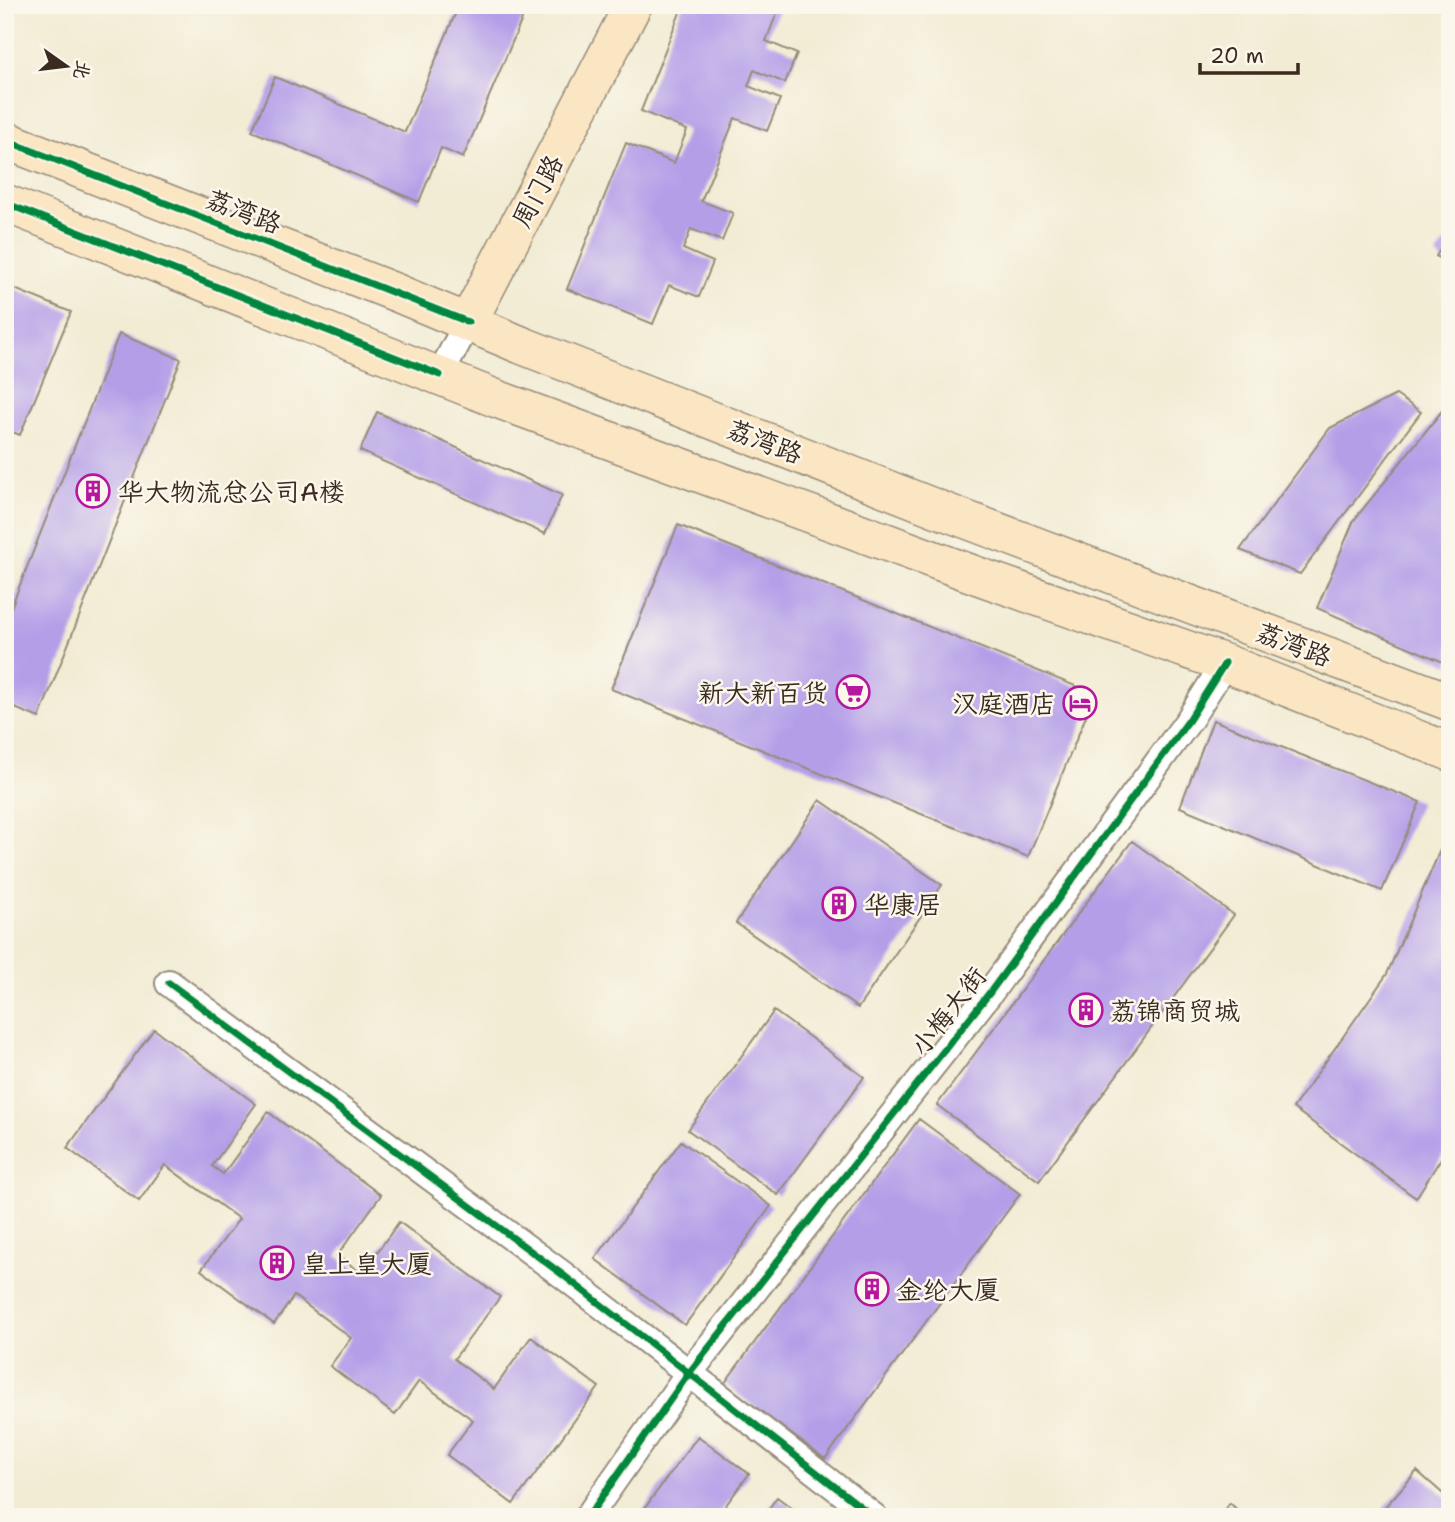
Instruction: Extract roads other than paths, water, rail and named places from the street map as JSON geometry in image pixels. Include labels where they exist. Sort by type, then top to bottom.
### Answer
[{"type":"main road","name":"周门路","points":[[468,322],[633,5]]},
{"type":"main road","name":"荔湾路","points":[[5,140],[938,509],[1450,702]]},
{"type":"main road","name":"荔湾路","points":[[5,203],[498,399],[1225,663],[1450,752]]},
{"type":"street","name":"周门路","points":[[440,375],[468,322]]},
{"type":"street","name":"小梅大街","points":[[588,1517],[689,1373],[992,992],[1189,720],[1225,663]]},
{"type":"street","points":[[169,983],[563,1275],[874,1517]]},
{"type":"place","name":"华大物流总公司A楼","points":[[93,491]]},
{"type":"place","name":"新大新百货","points":[[853,692]]},
{"type":"place","name":"汉庭酒店","points":[[1080,703]]},
{"type":"place","name":"华康居","points":[[839,904]]},
{"type":"place","name":"荔锦商贸城","points":[[1086,1010]]},
{"type":"place","name":"皇上皇大厦","points":[[277,1263]]},
{"type":"place","name":"金纶大厦","points":[[872,1289]]}]
